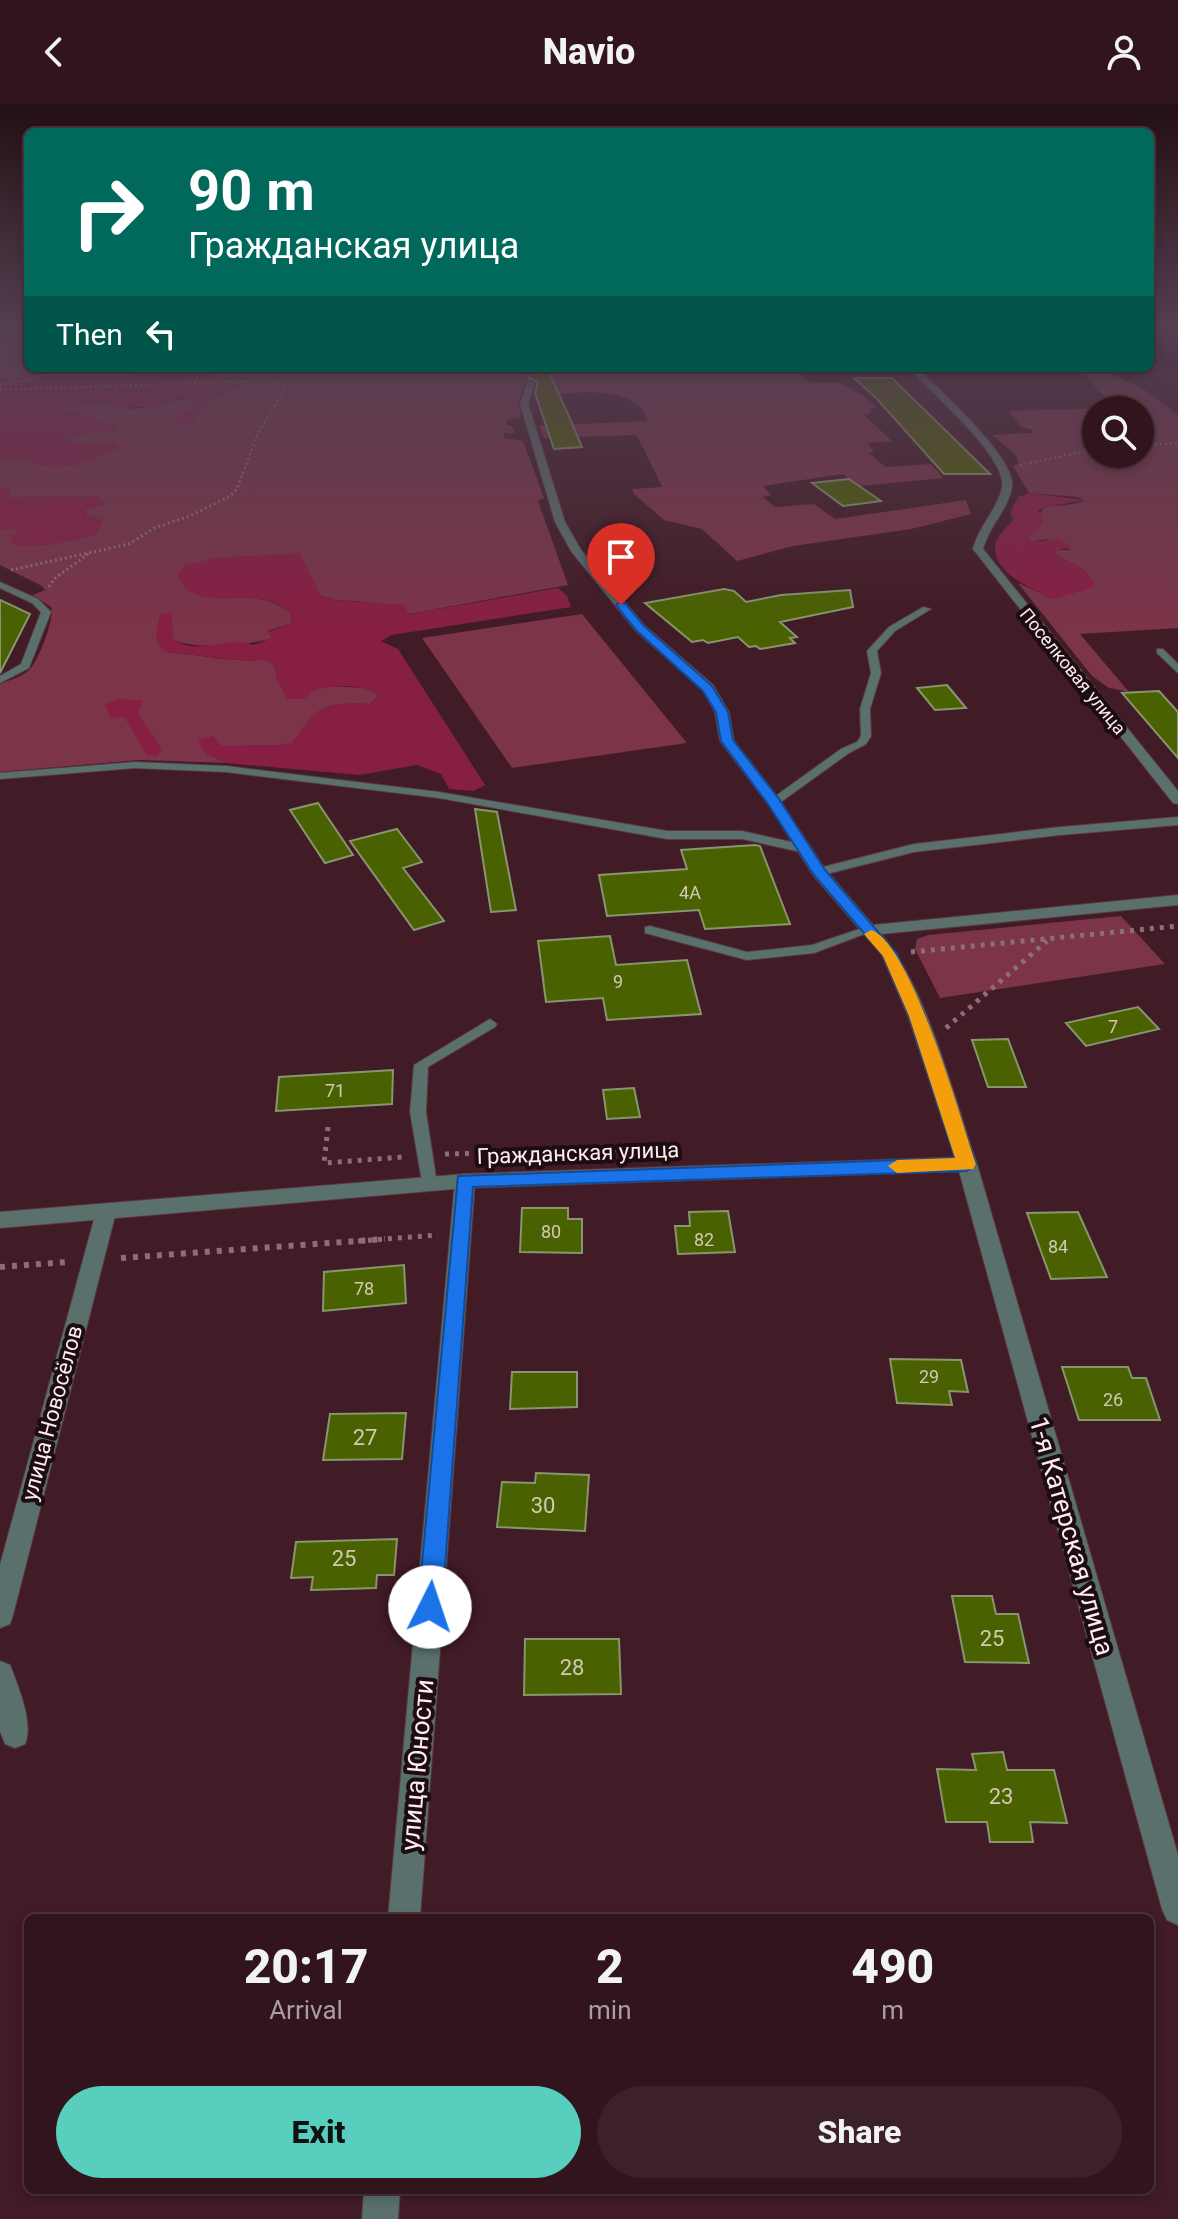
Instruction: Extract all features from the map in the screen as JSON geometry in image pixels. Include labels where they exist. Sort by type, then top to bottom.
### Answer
[{"type":"street","points":[[531,425],[560,522],[576,551],[640,628],[708,688],[722,712],[727,741],[774,802],[819,872],[890,954],[927,1045],[967,1164]]},
{"type":"street","points":[[967,425],[1003,469]]},
{"type":"street","name":"Поселковая улица","points":[[1003,469],[1009,482],[1006,492],[980,537],[978,549],[1178,800]]},
{"type":"street","points":[[868,930],[1178,900]]},
{"type":"street","name":"Гражданская улица","points":[[0,1220],[465,1181],[967,1164]]},
{"type":"street","name":"1-я Катерская улица","points":[[967,1164],[1178,1909]]},
{"type":"street","name":"улица Юности","points":[[404,1914],[465,1181]]},
{"type":"street","name":"улица Новосёлов","points":[[0,1615],[106,1212]]},
{"type":"street","points":[[0,1675],[15,1734]]},
{"type":"street","points":[[380,2219],[382,2194]]},
{"type":"lane","points":[[0,585],[40,604],[46,617],[25,666],[0,680]]},
{"type":"lane","points":[[774,802],[845,751],[861,744],[866,736],[865,709],[876,673],[872,651],[892,629],[926,609]]},
{"type":"lane","points":[[1160,651],[1178,670]]},
{"type":"lane","points":[[0,776],[135,765],[226,769],[439,795],[667,835],[742,835],[801,848]]},
{"type":"lane","points":[[819,872],[914,848],[1178,821]]},
{"type":"lane","points":[[650,930],[747,956],[814,949],[868,930]]},
{"type":"lane","points":[[429,1184],[418,1112],[421,1065],[490,1024]]},
{"type":"path","points":[[0,572],[129,544],[154,528],[196,513],[237,489],[263,425]]},
{"type":"path","points":[[1154,444],[1178,443]]},
{"type":"path","points":[[1003,469],[1082,452]]},
{"type":"path","points":[[40,604],[50,592],[48,586],[54,579],[90,553]]},
{"type":"path","points":[[890,954],[1178,926]]},
{"type":"path","points":[[927,1045],[1049,939]]},
{"type":"path","points":[[328,1127],[324,1163],[425,1155],[692,1147]]},
{"type":"path","points":[[0,1267],[460,1234]]},
{"type":"shaded area","points":[[0,425],[116,425],[116,431],[75,434],[66,440],[71,443],[116,442],[121,449],[73,466],[49,467],[23,458],[0,460]]},
{"type":"shaded area","points":[[113,425],[512,426],[515,433],[504,433],[504,438],[523,441],[544,498],[538,501],[568,585],[409,614],[366,602],[335,600],[320,595],[299,553],[213,597],[255,598],[283,608],[291,614],[292,623],[268,631],[273,638],[237,645],[207,646],[173,639],[167,652],[230,660],[267,659],[275,666],[277,680],[311,691],[328,686],[366,688],[379,695],[370,704],[342,704],[323,709],[309,721],[293,743],[228,747],[207,754],[226,763],[139,760],[0,772],[0,684],[30,669],[38,657],[52,612],[51,607],[33,595],[45,590],[42,586],[0,565],[0,529],[86,515],[85,510],[98,496],[9,498],[8,490],[0,489],[0,460],[23,458],[49,467],[115,442],[71,443],[66,439],[75,434],[116,430],[116,425]]},
{"type":"shaded area","points":[[874,425],[892,441],[867,443],[874,451],[869,453],[885,467],[931,464],[943,478],[860,486],[843,474],[763,486],[771,495],[763,497],[775,507],[814,504],[835,519],[966,500],[971,514],[911,529],[793,546],[737,561],[702,529],[664,520],[634,494],[632,489],[662,487],[637,435],[544,438],[539,426]]},
{"type":"shaded area","points":[[1020,425],[1082,425],[1082,468],[1154,468],[1154,425],[1178,425],[1178,628],[1080,634],[1129,692],[1109,688],[1092,676],[1018,583],[1054,599],[1085,571],[1057,555],[1057,550],[1071,550],[1046,539],[1032,542],[1028,539],[1043,509],[1084,501],[1078,497],[1029,493],[1013,466],[1019,463],[1016,455],[992,435],[1032,433],[1033,430]]},
{"type":"shaded area","points":[[0,489],[8,490],[9,498],[98,496],[105,504],[85,510],[86,515],[103,520],[96,535],[51,545],[15,546],[11,541],[18,529],[0,529]]},
{"type":"shaded area","points":[[1029,493],[1085,500],[1038,511],[1044,523],[1028,539],[1032,542],[1059,539],[1073,547],[1057,550],[1057,555],[1085,571],[1095,583],[1092,588],[1054,599],[1017,580],[1001,565],[996,557],[996,543],[1013,520],[1010,513],[1018,497]]},
{"type":"shaded area","points":[[300,553],[320,595],[335,600],[404,605],[409,614],[558,588],[567,596],[571,607],[392,635],[381,641],[398,649],[485,785],[474,791],[449,789],[441,774],[417,765],[359,775],[226,763],[206,754],[198,740],[213,736],[222,746],[292,743],[323,709],[341,704],[370,704],[379,695],[363,688],[336,686],[311,691],[307,699],[287,699],[277,680],[275,666],[267,660],[167,652],[159,644],[156,635],[160,614],[172,613],[173,639],[182,644],[202,646],[233,642],[253,645],[272,638],[268,632],[292,623],[291,614],[279,605],[254,599],[202,596],[189,591],[178,577],[183,566],[216,558]]},
{"type":"shaded area","points":[[582,614],[687,743],[512,768],[422,638]]},
{"type":"shaded area","points":[[120,699],[142,700],[138,713],[162,750],[157,756],[147,755],[125,718],[110,717],[105,704]]},
{"type":"shaded area","points":[[1121,916],[1165,964],[940,998],[915,949],[917,939],[928,935]]},
{"type":"building","points":[[546,425],[572,425],[582,447],[554,449]]},
{"type":"building","points":[[900,425],[940,425],[990,474],[944,474]]},
{"type":"building","points":[[849,479],[881,501],[843,506],[812,483]]},
{"type":"building","points":[[724,589],[734,591],[746,602],[781,595],[850,590],[853,607],[780,622],[797,637],[790,638],[795,643],[760,649],[749,647],[738,637],[708,643],[703,640],[692,642],[645,603]]},
{"type":"building","points":[[0,600],[30,614],[0,673]]},
{"type":"building","points":[[947,685],[966,708],[935,710],[917,688]]},
{"type":"building","points":[[1159,691],[1178,712],[1178,758],[1122,693]]},
{"type":"building","points":[[318,803],[353,855],[325,863],[290,810]]},
{"type":"building","points":[[475,809],[497,812],[516,910],[491,912]]},
{"type":"building","points":[[397,829],[422,862],[403,868],[444,921],[414,930],[350,841]]},
{"type":"building","points":[[760,846],[790,924],[705,929],[699,910],[607,916],[599,875],[687,869],[681,850]]},
{"type":"building","points":[[610,936],[616,965],[687,960],[701,1014],[607,1020],[603,998],[546,1002],[538,941]]},
{"type":"building","points":[[1138,1007],[1159,1029],[1086,1046],[1066,1023]]},
{"type":"building","points":[[1008,1039],[1026,1087],[988,1087],[972,1040]]},
{"type":"building","points":[[393,1070],[392,1104],[276,1111],[279,1077]]},
{"type":"building","points":[[634,1088],[640,1117],[607,1119],[603,1090]]},
{"type":"building","points":[[522,1208],[568,1208],[568,1219],[582,1219],[582,1253],[520,1252]]},
{"type":"building","points":[[728,1211],[735,1252],[678,1254],[675,1226],[690,1226],[689,1212]]},
{"type":"building","points":[[1078,1212],[1107,1277],[1051,1279],[1027,1213]]},
{"type":"building","points":[[404,1265],[406,1303],[323,1311],[324,1272]]},
{"type":"building","points":[[890,1359],[961,1360],[968,1392],[949,1391],[952,1405],[897,1403]]},
{"type":"building","points":[[1062,1367],[1128,1367],[1132,1378],[1146,1378],[1160,1420],[1079,1420]]},
{"type":"building","points":[[512,1372],[577,1372],[577,1407],[510,1409]]},
{"type":"building","points":[[406,1413],[402,1459],[323,1460],[330,1414]]},
{"type":"building","points":[[536,1473],[589,1475],[585,1531],[497,1527],[502,1482],[535,1483]]},
{"type":"building","points":[[397,1539],[394,1575],[377,1575],[376,1588],[311,1590],[313,1577],[291,1578],[296,1542]]},
{"type":"building","points":[[952,1596],[992,1596],[996,1614],[1018,1614],[1029,1663],[965,1662]]},
{"type":"building","points":[[525,1639],[619,1639],[621,1694],[524,1695]]},
{"type":"building","points":[[1003,1752],[1007,1770],[1054,1770],[1067,1823],[1030,1822],[1033,1842],[990,1842],[987,1822],[946,1822],[937,1769],[976,1770],[972,1754]]},
{"type":"slow traffic","points":[[871,934],[890,954],[917,1016],[967,1164],[897,1166]]},
{"type":"route","points":[[430,1607],[465,1181],[967,1164],[917,1016],[890,954],[849,911],[819,872],[774,802],[727,741],[722,712],[708,688],[640,628],[621,605]]}]
